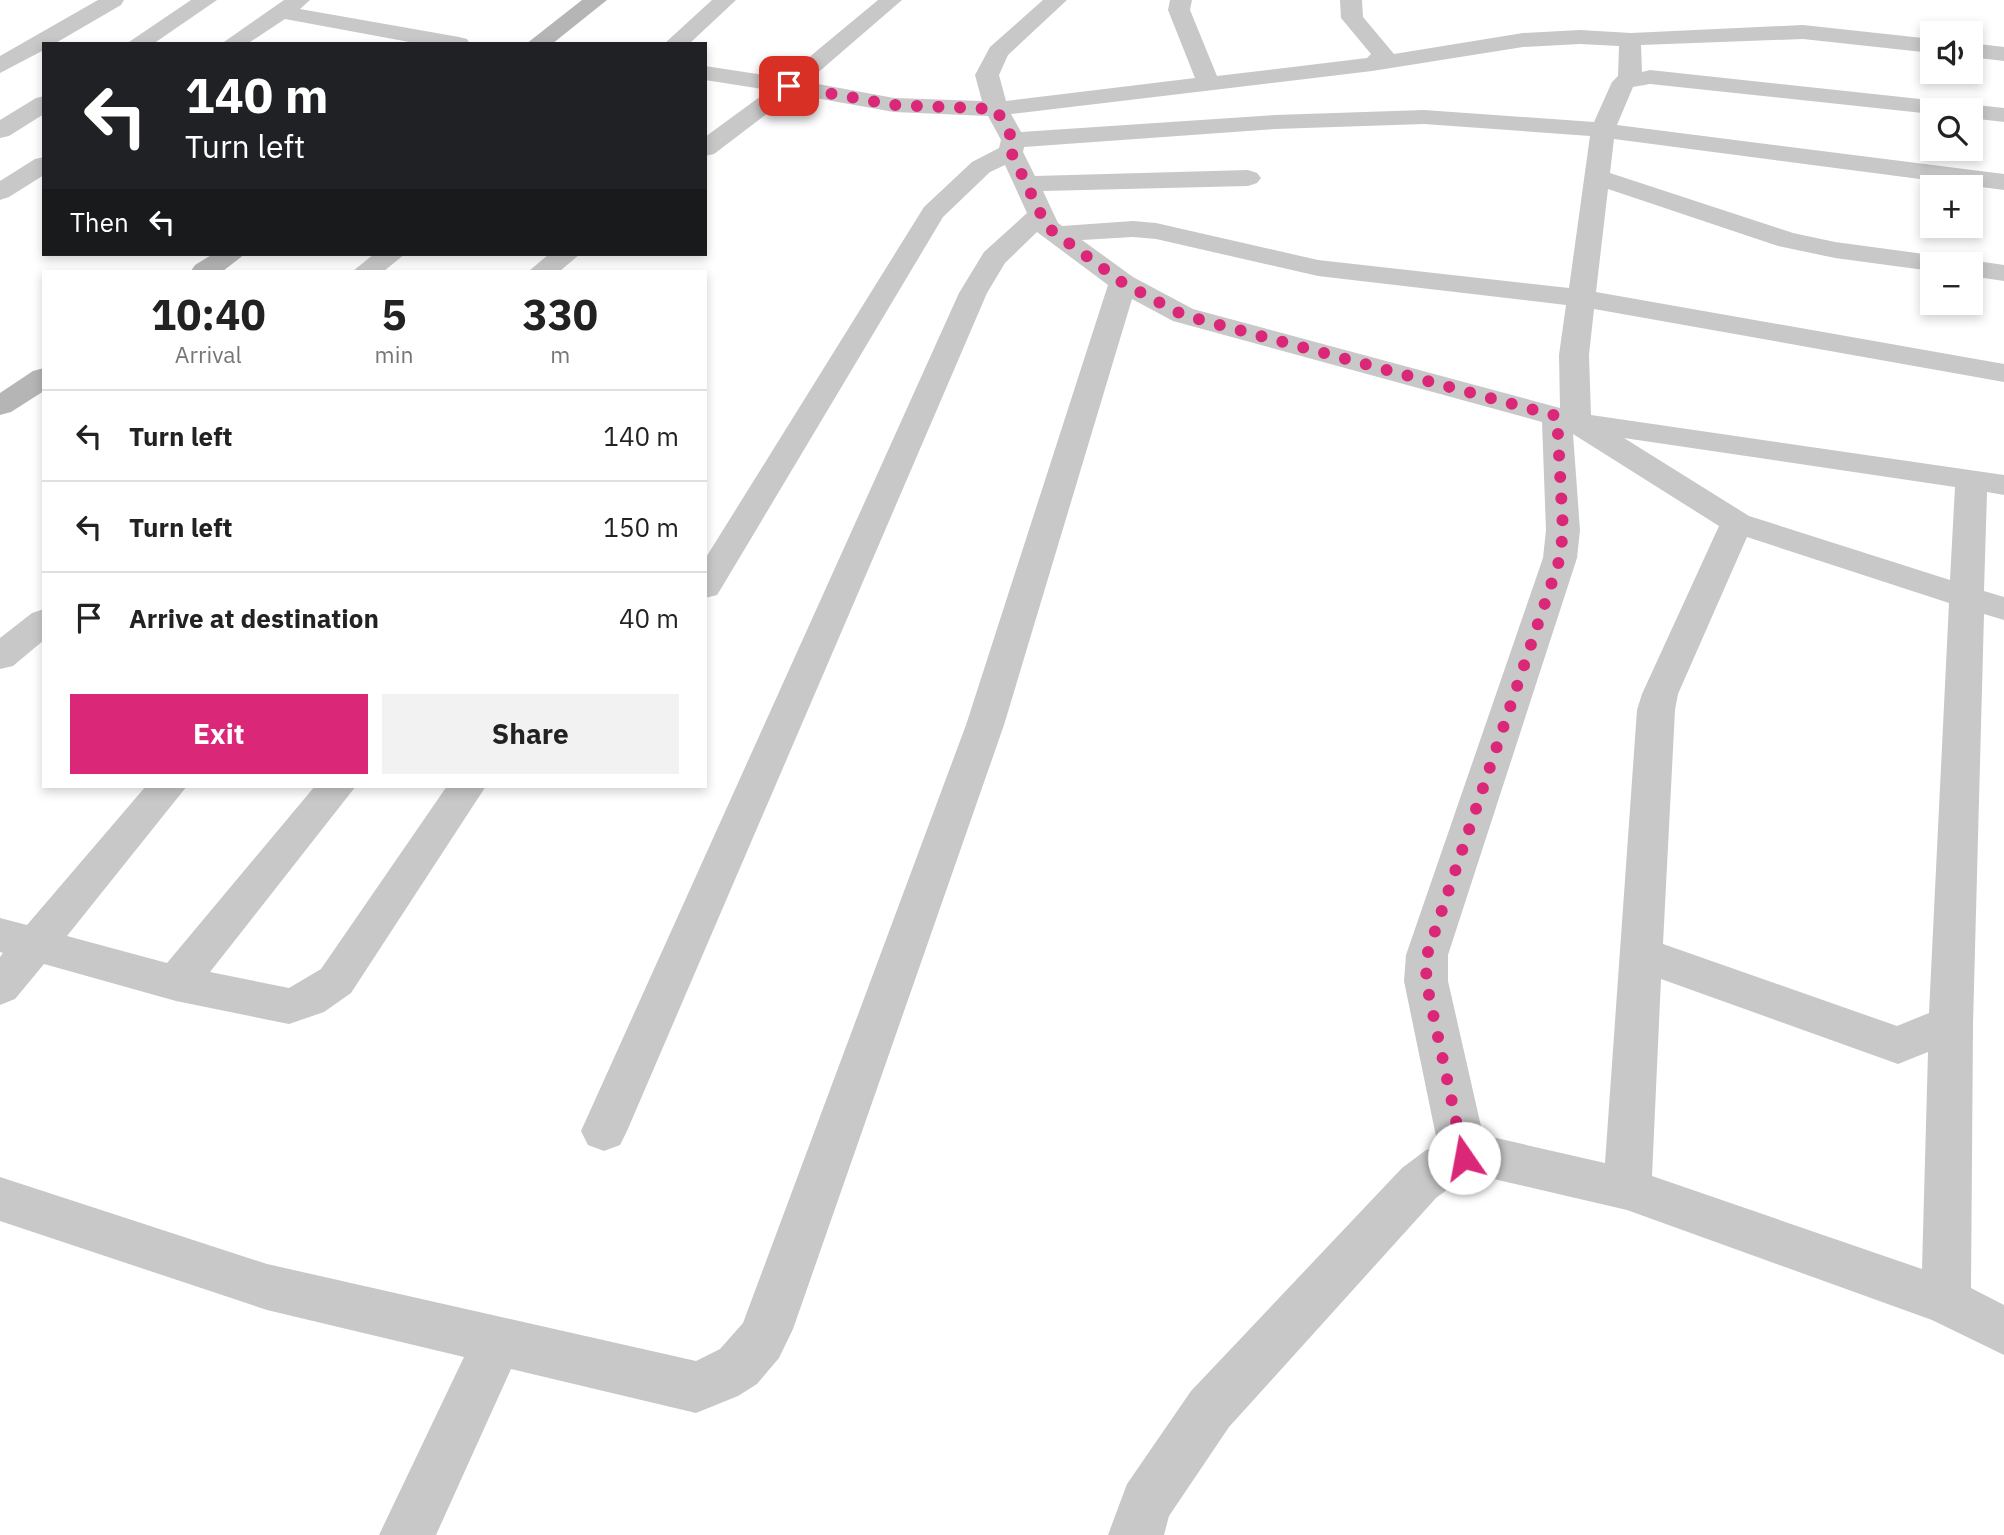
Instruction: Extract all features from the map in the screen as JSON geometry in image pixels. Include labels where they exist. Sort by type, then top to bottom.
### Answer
[{"type":"street","points":[[0,66],[113,0]]},
{"type":"street","points":[[140,42],[206,0]]},
{"type":"street","points":[[541,42],[596,0]]},
{"type":"street","points":[[677,42],[725,0]]},
{"type":"street","points":[[707,148],[789,86],[891,0]]},
{"type":"street","points":[[1056,0],[998,52],[987,75],[996,109],[1042,211],[1123,283],[1183,315],[1567,419],[1988,483],[1986,603],[1951,1024],[1946,1301]]},
{"type":"street","points":[[1181,0],[1178,10],[1209,84]]},
{"type":"street","points":[[1352,0],[1352,18],[1382,53],[1373,64]]},
{"type":"street","points":[[235,42],[290,6],[347,25],[447,42]]},
{"type":"street","points":[[328,42],[347,25]]},
{"type":"street","points":[[707,73],[894,105],[996,109],[1373,64],[1523,40],[1580,37],[1633,40],[1802,32],[1920,45]]},
{"type":"street","points":[[1630,79],[1630,43],[1633,40]]},
{"type":"street","points":[[1983,52],[2004,54]]},
{"type":"street","points":[[1464,1158],[1426,981],[1427,955],[1560,558],[1567,419],[1574,355],[1603,130],[1617,94],[1624,82],[1650,77],[1920,106]]},
{"type":"street","points":[[0,131],[42,104]]},
{"type":"street","points":[[1983,113],[2004,115]]},
{"type":"street","points":[[707,584],[928,220],[981,167],[1012,146],[1275,122],[1424,117],[1603,130],[2004,181]]},
{"type":"street","points":[[0,152],[42,165]]},
{"type":"street","points":[[0,192],[42,165]]},
{"type":"street","points":[[1597,177],[1787,240],[1835,250],[1920,261]]},
{"type":"street","points":[[604,1131],[973,293],[994,258],[1042,211],[1248,178]]},
{"type":"street","points":[[1042,211],[1156,231],[1318,268],[1582,298],[2004,373]]},
{"type":"street","points":[[207,270],[228,256]]},
{"type":"street","points":[[368,270],[388,256]]},
{"type":"street","points":[[544,270],[563,256]]},
{"type":"street","points":[[1983,270],[2004,273]]},
{"type":"street","points":[[0,1199],[267,1287],[696,1387],[720,1381],[742,1365],[768,1329],[985,725],[1123,283]]},
{"type":"street","points":[[0,406],[42,378]]},
{"type":"street","points":[[1567,419],[1737,523],[1986,603]]},
{"type":"street","points":[[1627,1189],[1656,710],[1660,694],[1737,523]]},
{"type":"street","points":[[0,657],[42,623]]},
{"type":"street","points":[[0,987],[17,941],[166,788]]},
{"type":"street","points":[[176,984],[335,788]]},
{"type":"street","points":[[17,941],[176,984],[289,1006],[306,1002],[336,981],[466,788]]},
{"type":"street","points":[[1642,954],[1898,1045],[1951,1024]]},
{"type":"street","points":[[1136,1535],[1146,1503],[1210,1409],[1419,1184],[1443,1165],[1464,1158],[1485,1156],[1627,1189],[1946,1301],[2004,1331]]},
{"type":"street","points":[[407,1535],[498,1341]]},
{"type":"route","points":[[789,86],[894,105],[934,109],[996,109],[1013,140],[1011,152],[1047,227],[1123,283],[1183,315],[1557,416],[1563,530],[1560,558],[1427,955],[1426,981],[1464,1158]]}]
